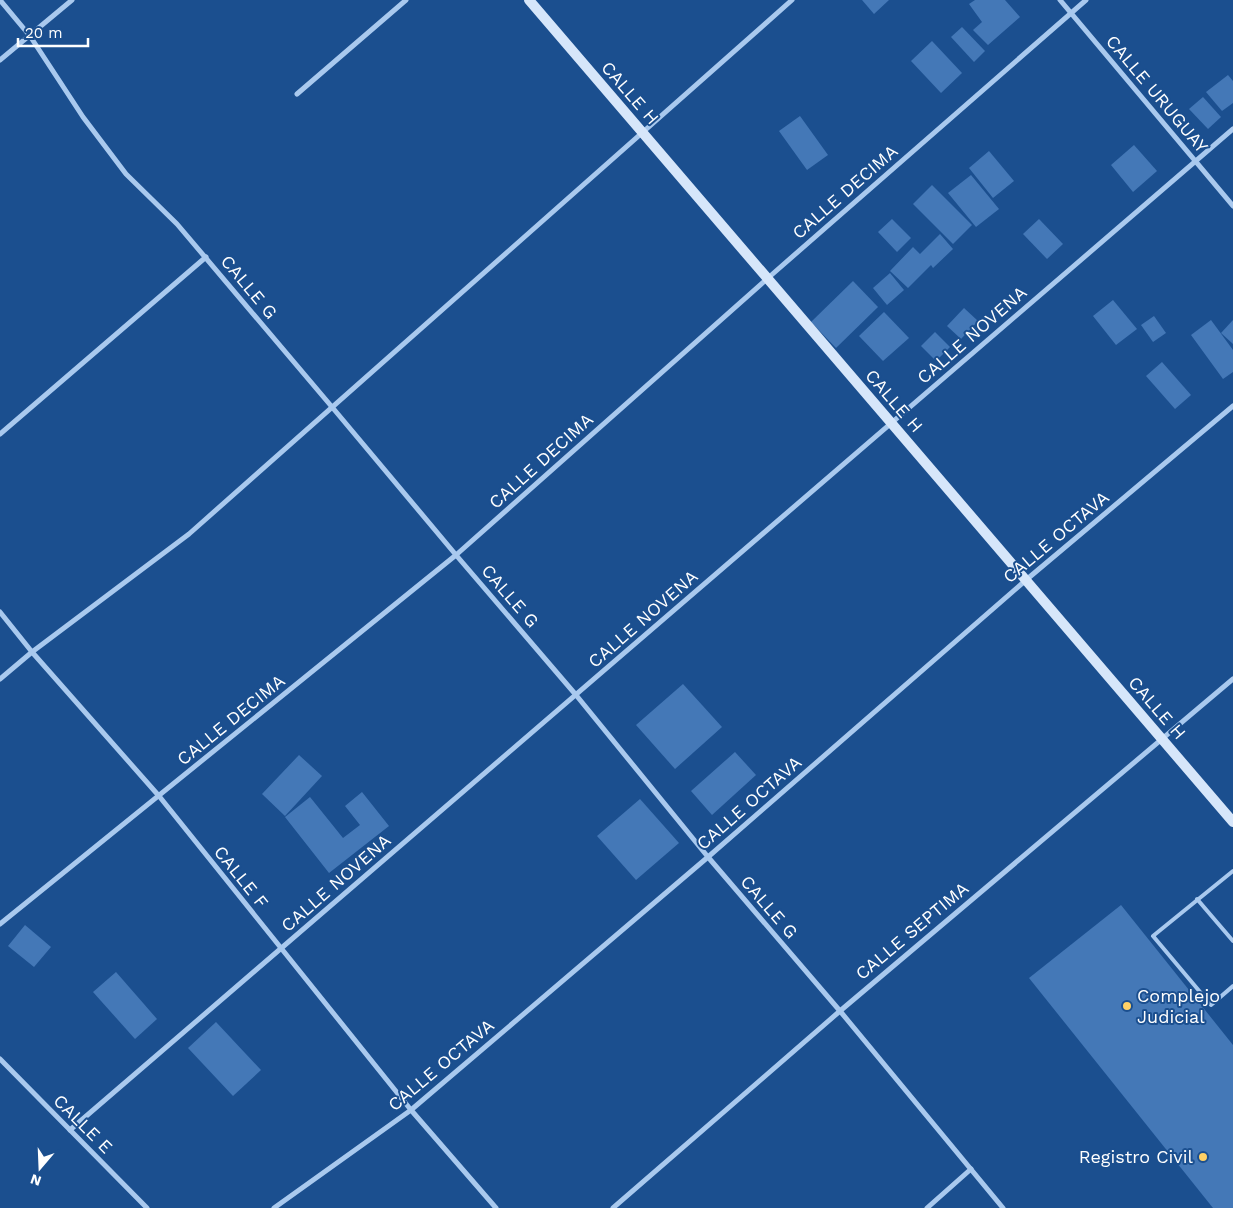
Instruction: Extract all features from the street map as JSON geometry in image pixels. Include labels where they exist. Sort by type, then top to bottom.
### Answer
[{"type":"street","name":"CALLE G","points":[[0,0],[30,36],[83,117],[126,174],[177,224],[206,257],[576,695],[708,857],[840,1010],[1004,1208]]},
{"type":"street","points":[[0,60],[72,0]]},
{"type":"street","points":[[297,94],[406,0]]},
{"type":"street","name":"CALLE H","points":[[529,0],[1233,822]]},
{"type":"street","points":[[0,679],[32,652],[189,534],[792,0]]},
{"type":"street","name":"CALLE URUGUAY","points":[[1060,0],[1233,206]]},
{"type":"street","name":"CALLE DECIMA","points":[[0,924],[456,554],[1086,0]]},
{"type":"street","name":"CALLE NOVENA","points":[[70,1130],[1233,129]]},
{"type":"street","points":[[0,434],[206,257]]},
{"type":"street","name":"CALLE OCTAVA","points":[[274,1208],[411,1110],[708,857],[1026,580],[1233,406]]},
{"type":"street","name":"CALLE F","points":[[0,612],[32,652],[159,796],[411,1110],[496,1208]]},
{"type":"street","name":"CALLE SEPTIMA","points":[[613,1208],[840,1010],[1233,679]]},
{"type":"street","name":"CALLE E","points":[[0,1059],[147,1208]]},
{"type":"street","points":[[926,1208],[971,1169]]},
{"type":"lane","points":[[1233,871],[1153,936],[1211,1004],[1233,986]]},
{"type":"lane","points":[[1197,900],[1233,941]]},
{"type":"building","points":[[862,0],[889,0],[874,14]]},
{"type":"building","points":[[975,0],[1005,0],[1020,17],[988,45],[973,30],[982,22],[969,4]]},
{"type":"building","points":[[962,27],[985,51],[974,62],[951,37]]},
{"type":"building","points":[[932,41],[962,73],[941,93],[911,61]]},
{"type":"building","points":[[1228,75],[1233,81],[1233,103],[1222,111],[1206,92]]},
{"type":"building","points":[[1203,97],[1221,117],[1208,129],[1189,109]]},
{"type":"building","points":[[800,116],[828,155],[807,170],[779,131]]},
{"type":"building","points":[[1134,145],[1157,171],[1133,192],[1111,165]]},
{"type":"building","points":[[989,151],[1014,181],[993,198],[969,168]]},
{"type":"building","points":[[971,175],[999,209],[976,227],[948,193]]},
{"type":"building","points":[[932,185],[972,225],[953,244],[913,204]]},
{"type":"building","points":[[892,219],[911,238],[897,252],[878,232]]},
{"type":"building","points":[[1039,219],[1063,244],[1047,259],[1023,234]]},
{"type":"building","points":[[940,234],[953,249],[933,268],[931,265],[908,288],[890,271],[913,247],[920,254]]},
{"type":"building","points":[[890,273],[904,290],[887,305],[873,288]]},
{"type":"building","points":[[853,281],[878,307],[836,348],[811,322]]},
{"type":"building","points":[[1113,300],[1137,329],[1116,345],[1093,316]]},
{"type":"building","points":[[964,308],[978,321],[961,339],[947,326]]},
{"type":"building","points":[[884,312],[909,338],[883,361],[859,336]]},
{"type":"building","points":[[1154,316],[1166,333],[1153,342],[1141,325]]},
{"type":"building","points":[[1211,320],[1233,350],[1233,372],[1223,379],[1191,335]]},
{"type":"building","points":[[1233,320],[1233,344],[1221,333]]},
{"type":"building","points":[[935,332],[950,347],[936,361],[921,346]]},
{"type":"building","points":[[1162,362],[1191,395],[1175,409],[1146,376]]},
{"type":"building","points":[[683,684],[722,727],[675,769],[636,725]]},
{"type":"building","points":[[735,752],[756,775],[712,815],[691,791]]},
{"type":"building","points":[[299,755],[322,776],[285,816],[262,794]]},
{"type":"building","points":[[362,792],[389,826],[329,873],[285,817],[310,797],[343,838],[360,825],[345,806]]},
{"type":"building","points":[[640,799],[679,843],[636,880],[597,836]]},
{"type":"building","name":"Complejo Judicial","points":[[1121,905],[1233,1045],[1233,1208],[1213,1208],[1029,978]]},
{"type":"building","points":[[25,925],[51,947],[34,967],[8,946]]},
{"type":"building","points":[[116,972],[157,1019],[135,1039],[93,992]]},
{"type":"building","points":[[216,1022],[261,1070],[233,1096],[188,1048]]},
{"type":"place","name":"Complejo Judicial","points":[[1127,1006]]},
{"type":"place","name":"Registro Civil","points":[[1203,1157]]}]
